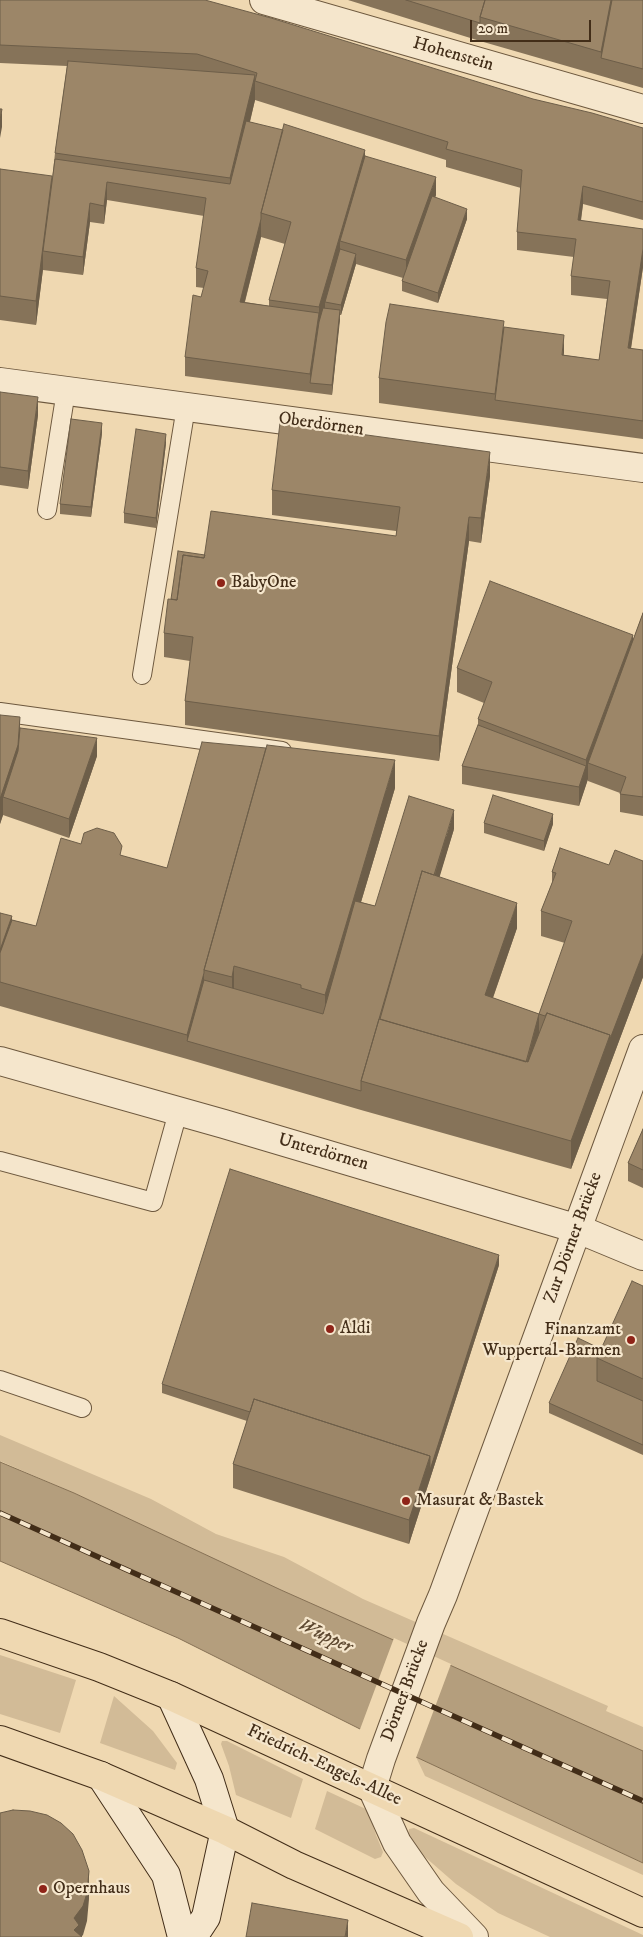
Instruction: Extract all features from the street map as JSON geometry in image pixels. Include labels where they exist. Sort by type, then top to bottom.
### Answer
[{"type":"main road","name":"Friedrich-Engels-Allee","points":[[0,1633],[99,1667],[171,1696],[643,1913]]},
{"type":"main road","points":[[0,1740],[101,1776],[225,1830],[294,1865],[459,1937]]},
{"type":"street","name":"Hohenstein","points":[[264,0],[643,109]]},
{"type":"street","name":"Oberdörnen","points":[[0,382],[643,468]]},
{"type":"street","name":"Zur Dörner Brücke","points":[[431,1623],[450,1576],[643,1049]]},
{"type":"street","name":"Unterdörnen","points":[[0,1061],[578,1229],[643,1256]]},
{"type":"street","name":"Dörner Brücke","points":[[372,1788],[431,1623]]},
{"type":"street","points":[[171,1696],[210,1779],[225,1830],[206,1917],[192,1937]]},
{"type":"street","points":[[101,1776],[166,1875],[182,1937]]},
{"type":"street","points":[[372,1788],[396,1843],[431,1892],[474,1937]]},
{"type":"lane","points":[[47,510],[66,391]]},
{"type":"lane","points":[[142,675],[186,407]]},
{"type":"lane","points":[[0,712],[303,754]]},
{"type":"lane","points":[[0,1161],[153,1202],[178,1112]]},
{"type":"lane","points":[[0,1380],[82,1408]]},
{"type":"shaded area","points":[[0,1435],[151,1499],[216,1534],[284,1557],[363,1599],[608,1706],[606,1711],[643,1727],[643,1753],[280,1590],[74,1493],[0,1461]]},
{"type":"shaded area","points":[[0,1655],[76,1680],[60,1733],[0,1714]]},
{"type":"shaded area","points":[[114,1696],[153,1731],[177,1763],[175,1770],[100,1743]]},
{"type":"shaded area","points":[[222,1741],[227,1741],[303,1779],[291,1818],[236,1795],[221,1744]]},
{"type":"shaded area","points":[[416,1757],[643,1863],[643,1875],[425,1776]]},
{"type":"shaded area","points":[[327,1791],[368,1810],[383,1852],[381,1857],[375,1859],[315,1829]]},
{"type":"shaded area","points":[[414,1828],[643,1935],[643,1937],[550,1937],[498,1913],[456,1884],[417,1850],[408,1836],[409,1829]]},
{"type":"water","name":"Wupper","points":[[0,1462],[74,1493],[281,1590],[643,1751],[643,1863],[416,1757],[178,1638],[0,1561]]},
{"type":"pier","points":[[394,1638],[451,1664],[416,1761],[359,1732]]},
{"type":"building","points":[[0,0],[205,0],[271,18],[533,99],[592,113],[643,128],[643,202],[583,186],[578,220],[643,229],[643,249],[628,348],[643,350],[643,421],[495,400],[504,327],[564,335],[562,355],[599,360],[610,281],[571,276],[576,239],[517,232],[522,170],[446,149],[448,142],[255,81],[257,73],[197,54],[0,45]]},
{"type":"building","points":[[406,0],[485,0],[480,23]]},
{"type":"building","points":[[485,0],[611,0],[601,52],[480,17]]},
{"type":"building","points":[[612,0],[643,0],[643,69],[601,58]]},
{"type":"building","points":[[68,61],[255,75],[230,178],[55,153]]},
{"type":"building","points":[[246,121],[283,130],[240,302],[319,313],[310,374],[185,357],[193,295],[201,297],[208,271],[196,268],[206,198],[107,182],[104,206],[90,203],[83,257],[43,251],[55,159],[230,184]]},
{"type":"building","points":[[284,124],[365,150],[319,307],[269,300],[291,222],[261,213]]},
{"type":"building","points":[[365,156],[436,177],[406,260],[340,241]]},
{"type":"building","points":[[0,169],[52,176],[36,301],[0,296]]},
{"type":"building","points":[[432,196],[467,209],[438,293],[402,281]]},
{"type":"building","points":[[340,249],[356,254],[341,305],[325,302]]},
{"type":"building","points":[[390,304],[504,321],[495,394],[379,378]]},
{"type":"building","points":[[323,308],[340,310],[332,385],[310,383],[319,322]]},
{"type":"building","points":[[0,392],[38,397],[28,471],[0,467]]},
{"type":"building","points":[[71,419],[102,423],[91,507],[60,504]]},
{"type":"building","points":[[280,423],[490,452],[481,518],[469,517],[439,736],[185,701],[193,637],[164,633],[168,599],[177,600],[183,555],[204,558],[211,511],[396,536],[400,507],[272,490]]},
{"type":"building","points":[[136,429],[166,434],[156,518],[124,513]]},
{"type":"building","points":[[178,551],[205,555],[204,558],[183,555],[177,600],[171,599]]},
{"type":"building","points":[[490,581],[633,635],[586,760],[478,719],[492,682],[457,668]]},
{"type":"building","points":[[643,613],[643,797],[620,794],[626,777],[588,763]]},
{"type":"building","points":[[0,715],[20,717],[18,745],[0,799]]},
{"type":"building","points":[[478,725],[586,766],[579,787],[462,766]]},
{"type":"building","points":[[20,728],[97,738],[69,819],[3,797],[18,751]]},
{"type":"building","points":[[202,742],[266,748],[187,1035],[0,982],[0,953],[12,920],[36,926],[61,838],[81,844],[84,833],[97,828],[114,833],[122,846],[120,855],[167,868]]},
{"type":"building","points":[[267,745],[395,760],[325,995],[301,988],[301,985],[234,966],[232,977],[204,970]]},
{"type":"building","points":[[493,795],[553,814],[544,841],[484,823]]},
{"type":"building","points":[[409,796],[454,810],[434,875],[422,871],[361,1081],[361,1091],[187,1041],[204,980],[323,1014],[355,901],[375,906]]},
{"type":"building","points":[[560,848],[609,865],[615,850],[643,861],[643,953],[610,1039],[610,1035],[547,1013],[545,1016],[539,1014],[572,921],[541,911],[556,873],[552,872]]},
{"type":"building","points":[[422,871],[517,903],[485,995],[539,1014],[526,1062],[380,1019]]},
{"type":"building","points":[[0,913],[12,916],[0,950]]},
{"type":"building","points":[[547,1013],[610,1035],[571,1141],[361,1081],[379,1019],[528,1062]]},
{"type":"building","points":[[643,1129],[643,1170],[628,1163]]},
{"type":"building","name":"Aldi","points":[[230,1169],[499,1255],[430,1470],[430,1456],[254,1399],[250,1412],[162,1384]]},
{"type":"building","points":[[632,1281],[643,1286],[643,1379],[597,1358]]},
{"type":"building","points":[[578,1338],[601,1349],[597,1358],[597,1381],[643,1401],[643,1445],[549,1403]]},
{"type":"building","points":[[254,1399],[430,1456],[409,1520],[233,1464]]},
{"type":"building","name":"Opernhaus","points":[[13,1810],[47,1815],[61,1823],[73,1834],[82,1850],[89,1871],[87,1893],[83,1906],[74,1918],[79,1925],[74,1930],[82,1937],[0,1937],[0,1813]]},
{"type":"building","points":[[252,1903],[348,1920],[345,1937],[246,1937]]},
{"type":"railway","points":[[0,1513],[643,1801]]},
{"type":"place","name":"BabyOne","points":[[221,583]]},
{"type":"place","name":"Aldi","points":[[330,1329]]},
{"type":"place","name":"Finanzamt Wuppertal-Barmen","points":[[631,1340]]},
{"type":"place","name":"Masurat & Bastek","points":[[406,1501]]},
{"type":"place","name":"Opernhaus","points":[[43,1889]]}]
